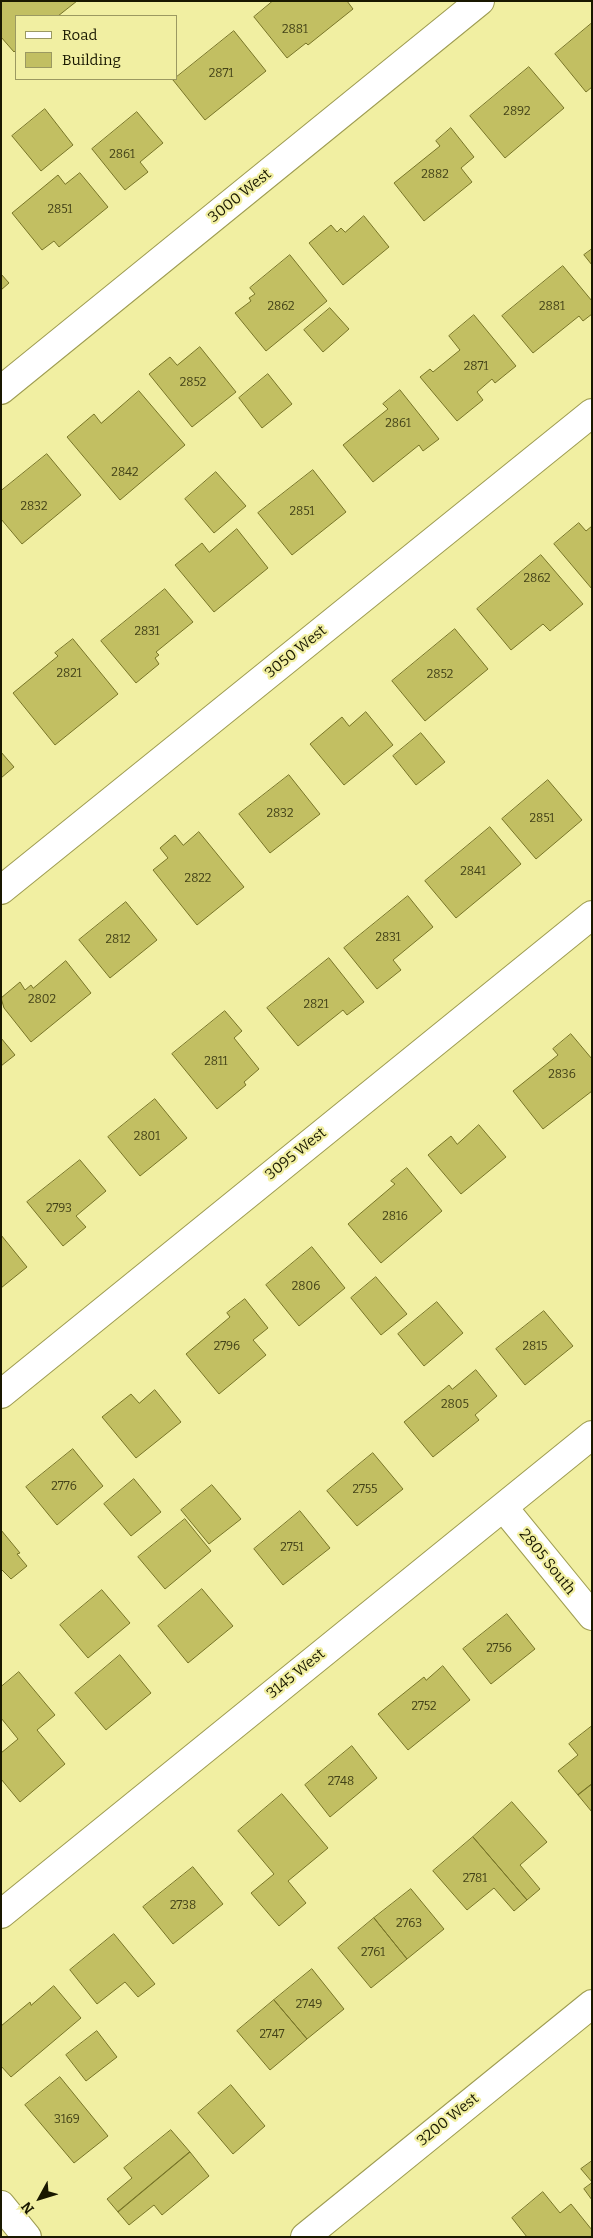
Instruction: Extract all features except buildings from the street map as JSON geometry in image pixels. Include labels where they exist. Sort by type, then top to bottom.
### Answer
[{"type":"street","name":"3000 West","points":[[1,390],[480,1]]},
{"type":"street","name":"3050 West","points":[[1,890],[592,413]]},
{"type":"street","name":"3095 West","points":[[1,1394],[592,915]]},
{"type":"street","name":"3145 West","points":[[1,1914],[592,1435]]},
{"type":"street","name":"2805 South","points":[[503,1507],[592,1616]]},
{"type":"street","name":"3200 West","points":[[305,2237],[592,2004]]},
{"type":"street","points":[[1,2205],[27,2237]]}]
